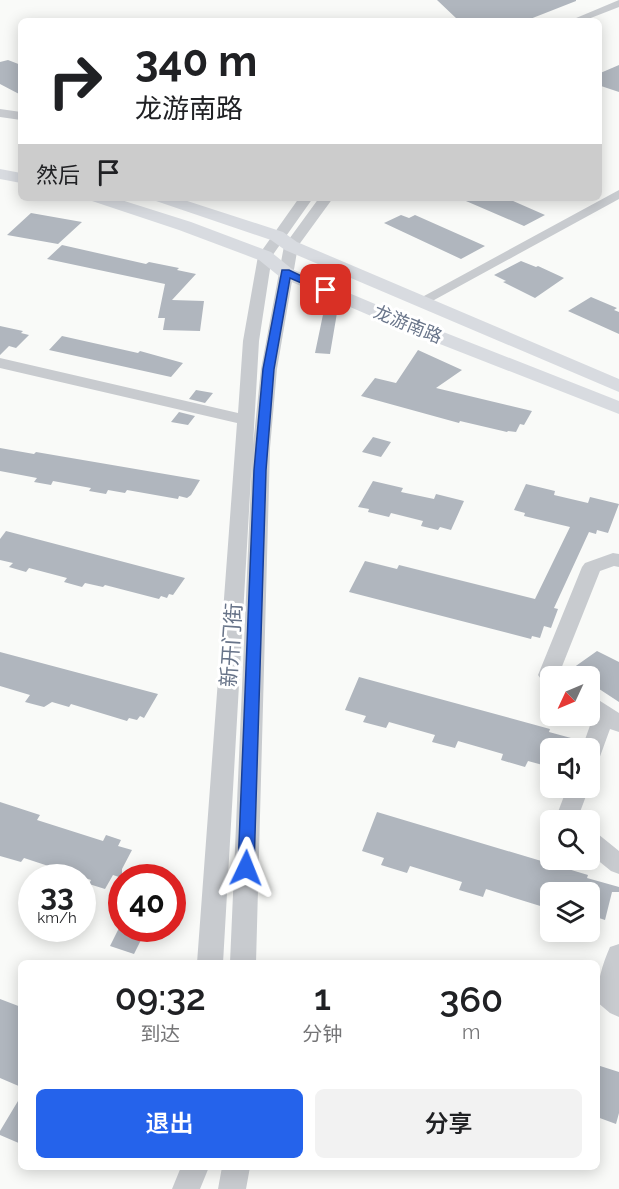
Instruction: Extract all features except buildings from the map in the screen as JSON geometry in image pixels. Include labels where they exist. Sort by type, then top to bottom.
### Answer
[{"type":"main road","points":[[0,160],[18,163]]},
{"type":"main road","points":[[0,174],[18,177]]},
{"type":"main road","name":"龙游南路","points":[[107,201],[185,226],[264,256],[286,273],[406,324],[619,408]]},
{"type":"main road","name":"龙游南路","points":[[171,201],[284,241],[420,302],[619,386]]},
{"type":"street","points":[[582,18],[619,3]]},
{"type":"street","points":[[602,19],[619,13]]},
{"type":"street","points":[[0,113],[18,116]]},
{"type":"street","points":[[420,302],[619,194]]},
{"type":"street","name":"新开门街","points":[[243,960],[261,448],[269,369],[286,273],[284,241],[304,201]]},
{"type":"street","name":"新开门街","points":[[210,960],[250,350],[264,256],[284,241],[323,201]]},
{"type":"street","points":[[0,381],[6,364],[246,420]]},
{"type":"street","points":[[552,666],[592,567],[613,559],[619,561]]},
{"type":"street","points":[[596,738],[604,714]]},
{"type":"street","points":[[600,849],[619,864]]},
{"type":"street","points":[[619,955],[607,996],[619,1005]]},
{"type":"street","points":[[186,1189],[194,1170]]},
{"type":"street","points":[[232,1189],[235,1170]]},
{"type":"route","points":[[246,868],[257,534],[261,448],[269,369],[286,273],[326,290]]}]
